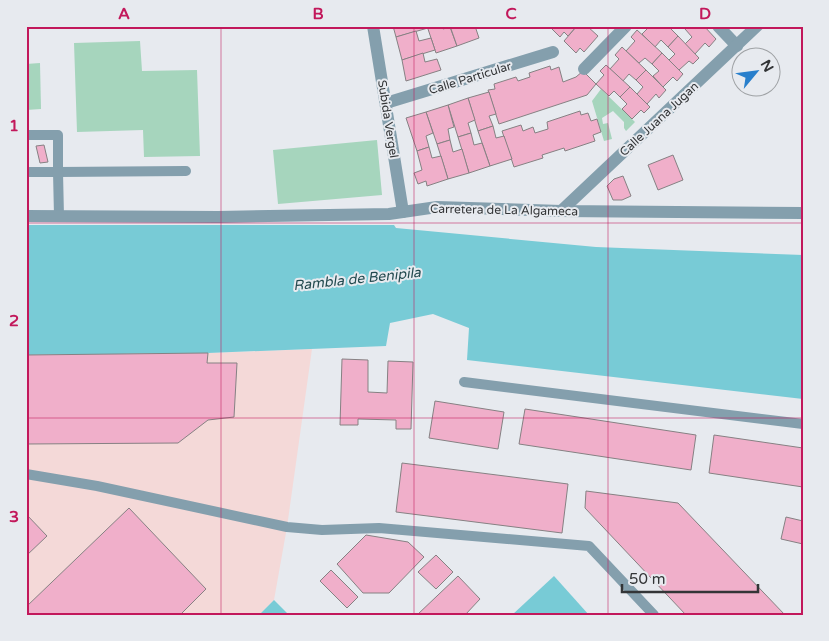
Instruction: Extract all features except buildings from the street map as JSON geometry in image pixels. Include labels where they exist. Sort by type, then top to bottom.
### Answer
[{"type":"street","name":"Subida Vergel","points":[[373,26],[402,212]]},
{"type":"street","points":[[718,26],[737,46]]},
{"type":"street","name":"Calle Juana Jugan","points":[[561,211],[757,26]]},
{"type":"street","points":[[584,69],[620,28]]},
{"type":"street","name":"Calle Particular","points":[[386,103],[553,52]]},
{"type":"street","name":"Carretera de La Algameca","points":[[26,216],[218,217],[390,214],[437,207],[561,211],[803,213]]},
{"type":"lane","points":[[26,135],[58,135],[59,216]]},
{"type":"lane","points":[[26,172],[186,170]]},
{"type":"lane","points":[[464,382],[803,424]]},
{"type":"lane","points":[[26,474],[97,486],[287,527],[322,530],[379,528],[589,546],[654,615]]},
{"type":"shaded area","points":[[312,349],[287,527],[274,600],[259,615],[26,615],[26,355],[208,353]]},
{"type":"green space","points":[[140,41],[142,71],[197,70],[200,156],[144,157],[143,130],[77,132],[74,43]]},
{"type":"green space","points":[[40,63],[41,109],[26,110],[26,64]]},
{"type":"green space","points":[[601,89],[635,122],[626,131],[624,122],[613,111],[602,118],[603,124],[608,123],[612,139],[604,141],[592,101]]},
{"type":"green space","points":[[377,140],[382,195],[278,204],[273,150]]},
{"type":"water","name":"Rambla de Benipila","points":[[26,225],[394,225],[396,228],[596,247],[803,255],[803,399],[467,360],[469,328],[433,314],[390,323],[386,346],[208,353],[26,355]]},
{"type":"water","points":[[554,576],[589,615],[512,615]]},
{"type":"water","points":[[274,600],[289,615],[259,615]]}]
